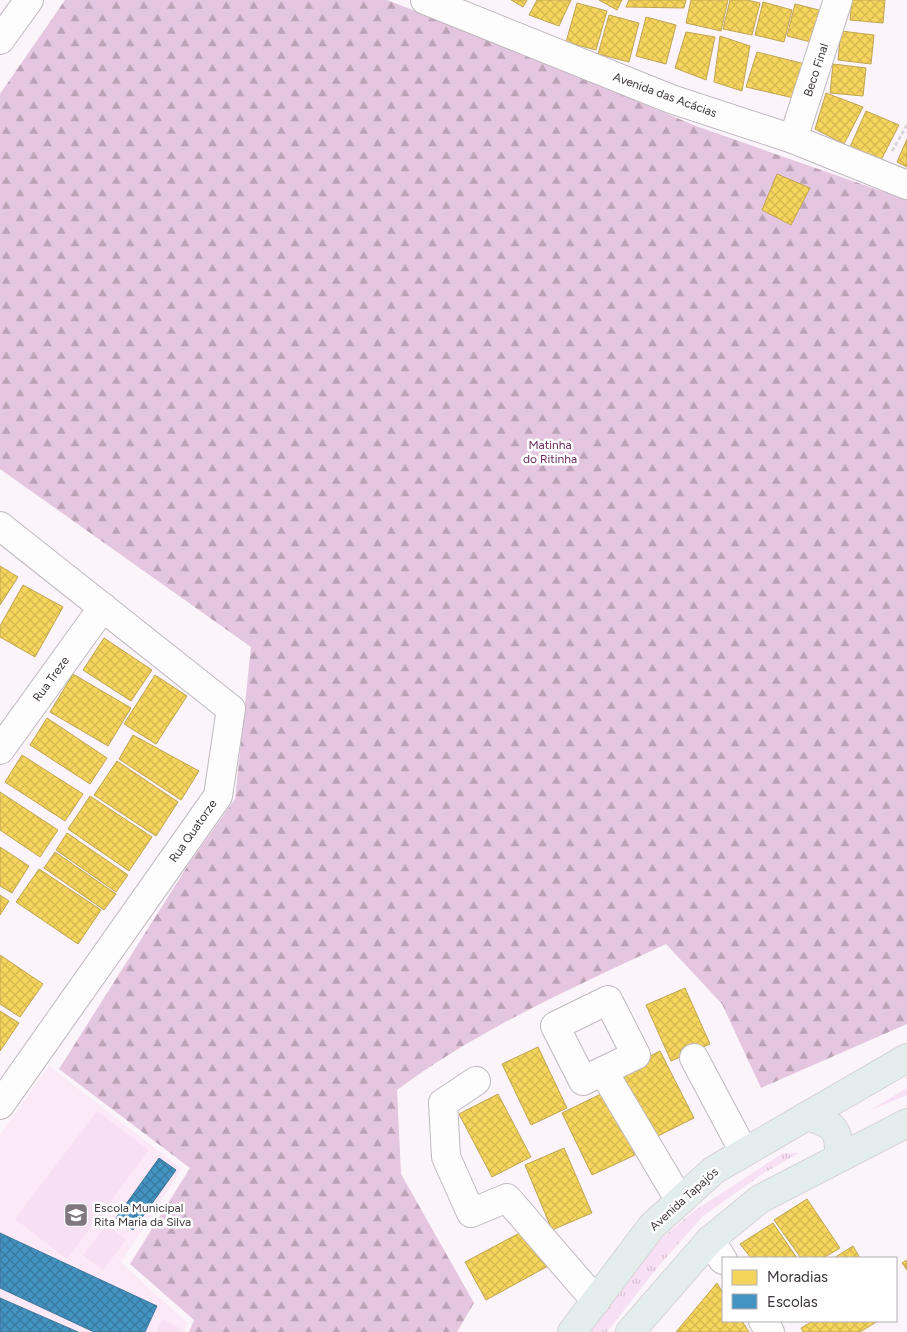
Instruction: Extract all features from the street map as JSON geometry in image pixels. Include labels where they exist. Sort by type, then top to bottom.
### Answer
[{"type":"main road","name":"Avenida Tapajós","points":[[572,1332],[652,1226],[714,1170],[907,1058]]},
{"type":"main road","points":[[806,1116],[832,1125],[840,1140],[839,1156]]},
{"type":"main road","points":[[630,1332],[717,1250],[760,1199],[839,1156],[907,1123]]},
{"type":"street","points":[[0,40],[29,0]]},
{"type":"street","name":"Avenida das Acácias","points":[[425,0],[671,99],[793,139],[907,185]]},
{"type":"street","name":"Beco Final","points":[[793,139],[838,0]]},
{"type":"street","name":"Rua Quatorze","points":[[0,526],[232,709],[218,796],[0,1105]]},
{"type":"street","name":"Rua Treze","points":[[0,750],[102,607]]},
{"type":"street","points":[[694,1058],[744,1152]]},
{"type":"street","points":[[603,1071],[680,1201]]},
{"type":"street","points":[[476,1081],[443,1103],[446,1157],[471,1213],[507,1198],[596,1301]]},
{"type":"shaded area","name":"Escola Municipal Rita Maria da Silva","points":[[49,1066],[182,1169],[121,1262],[187,1323],[184,1332],[0,1332],[0,1135]]},
{"type":"green space","name":"Matinha do Ritinha","points":[[65,0],[387,0],[513,49],[696,126],[907,200],[907,1024],[761,1088],[722,1004],[666,944],[528,1010],[428,1068],[397,1090],[401,1174],[474,1303],[457,1332],[189,1332],[194,1320],[130,1264],[190,1168],[59,1069],[190,862],[235,799],[251,647],[0,469],[0,94]]},
{"type":"green space","points":[[907,1088],[907,1095],[869,1111]]},
{"type":"green space","points":[[97,1111],[149,1150],[67,1259],[15,1219]]},
{"type":"green space","points":[[783,1153],[799,1153],[764,1173],[703,1216],[657,1268],[607,1332],[589,1332],[619,1289],[662,1238],[694,1211]]},
{"type":"green space","points":[[107,1225],[126,1240],[103,1270],[83,1255]]},
{"type":"green space","points":[[163,1319],[181,1329],[179,1332],[156,1332]]},
{"type":"building: Moradias","points":[[511,0],[527,0],[523,7]]},
{"type":"building: Moradias","points":[[537,0],[571,0],[559,26],[529,15]]},
{"type":"building: Moradias","points":[[599,0],[622,0],[617,10]]},
{"type":"building: Moradias","points":[[629,0],[686,0],[684,8],[626,7]]},
{"type":"building: Moradias","points":[[691,0],[728,0],[721,31],[686,23]]},
{"type":"building: Moradias","points":[[730,0],[747,0],[760,3],[752,35],[723,29]]},
{"type":"building: Moradias","points":[[852,0],[885,0],[883,23],[850,20]]},
{"type":"building: Moradias","points":[[763,2],[792,10],[784,42],[755,35]]},
{"type":"building: Moradias","points":[[577,3],[607,11],[596,50],[566,42]]},
{"type":"building: Moradias","points":[[795,4],[823,11],[815,43],[787,36]]},
{"type":"building: Moradias","points":[[609,15],[639,23],[629,62],[598,54]]},
{"type":"building: Moradias","points":[[646,17],[676,25],[666,64],[636,56]]},
{"type":"building: Moradias","points":[[841,31],[874,35],[871,64],[838,60]]},
{"type":"building: Moradias","points":[[686,32],[715,37],[706,80],[675,68]]},
{"type":"building: Moradias","points":[[720,36],[750,46],[742,91],[714,82]]},
{"type":"building: Moradias","points":[[757,52],[813,66],[798,99],[746,87]]},
{"type":"building: Moradias","points":[[833,64],[866,68],[863,96],[830,93]]},
{"type":"building: Moradias","points":[[826,93],[863,107],[844,144],[815,129]]},
{"type":"building: Moradias","points":[[866,111],[899,125],[880,162],[850,147]]},
{"type":"building: Moradias","points":[[907,139],[907,167],[897,162]]},
{"type":"building: Moradias","points":[[777,174],[810,188],[791,225],[762,210]]},
{"type":"building: Moradias","points":[[0,566],[18,577],[0,605]]},
{"type":"building: Moradias","points":[[23,585],[63,607],[35,657],[0,637],[0,626]]},
{"type":"building: Moradias","points":[[104,638],[152,670],[131,701],[83,670]]},
{"type":"building: Moradias","points":[[73,674],[131,708],[108,746],[50,712]]},
{"type":"building: Moradias","points":[[155,675],[187,696],[156,744],[124,724]]},
{"type":"building: Moradias","points":[[47,718],[107,758],[90,784],[30,745]]},
{"type":"building: Moradias","points":[[133,735],[199,771],[181,800],[119,759]]},
{"type":"building: Moradias","points":[[22,755],[83,794],[65,821],[5,782]]},
{"type":"building: Moradias","points":[[117,761],[178,802],[156,836],[94,795]]},
{"type":"building: Moradias","points":[[0,792],[58,830],[40,857],[0,830]]},
{"type":"building: Moradias","points":[[90,796],[152,837],[129,871],[68,829]]},
{"type":"building: Moradias","points":[[67,833],[128,875],[116,892],[56,850]]},
{"type":"building: Moradias","points":[[0,847],[29,866],[12,893],[0,886]]},
{"type":"building: Moradias","points":[[55,852],[116,894],[104,910],[44,868]]},
{"type":"building: Moradias","points":[[39,869],[101,910],[78,944],[16,902]]},
{"type":"building: Moradias","points":[[0,895],[9,901],[0,915]]},
{"type":"building: Moradias","points":[[0,955],[43,984],[20,1017],[0,1004]]},
{"type":"building: Moradias","points":[[685,988],[710,1044],[671,1061],[646,1005]]},
{"type":"building: Moradias","points":[[0,1011],[19,1023],[0,1051]]},
{"type":"building: Moradias","points":[[538,1047],[567,1108],[531,1125],[502,1064]]},
{"type":"building: Moradias","points":[[660,1051],[694,1118],[654,1138],[621,1071]]},
{"type":"building: Moradias","points":[[605,1092],[635,1155],[592,1175],[562,1113]]},
{"type":"building: Moradias","points":[[498,1094],[531,1157],[492,1177],[459,1114]]},
{"type":"building: Moradias","points":[[564,1148],[592,1213],[552,1230],[525,1165]]},
{"type":"building: Moradias","points":[[807,1199],[840,1248],[825,1257],[800,1257],[774,1220]]},
{"type":"building: Moradias","points":[[773,1223],[796,1257],[750,1257],[740,1244]]},
{"type":"building: Moradias","points":[[529,1228],[550,1265],[486,1300],[465,1262]]},
{"type":"building: Moradias","points":[[853,1246],[859,1257],[836,1257]]},
{"type":"building: Moradias","points":[[907,1260],[907,1270],[902,1263]]},
{"type":"building: Moradias","points":[[717,1283],[722,1291],[722,1322],[743,1322],[749,1332],[676,1332]]},
{"type":"building: Moradias","points":[[811,1322],[876,1322],[860,1332],[803,1332],[801,1328]]},
{"type":"building: Escolas","points":[[159,1158],[176,1170],[133,1230],[116,1218]]},
{"type":"building: Escolas","points":[[0,1233],[157,1306],[145,1332],[94,1332],[0,1288]]},
{"type":"building: Escolas","points":[[0,1298],[78,1332],[0,1332]]},
{"type":"place","name":"Escola Municipal Rita Maria da Silva","points":[[76,1215]]}]
